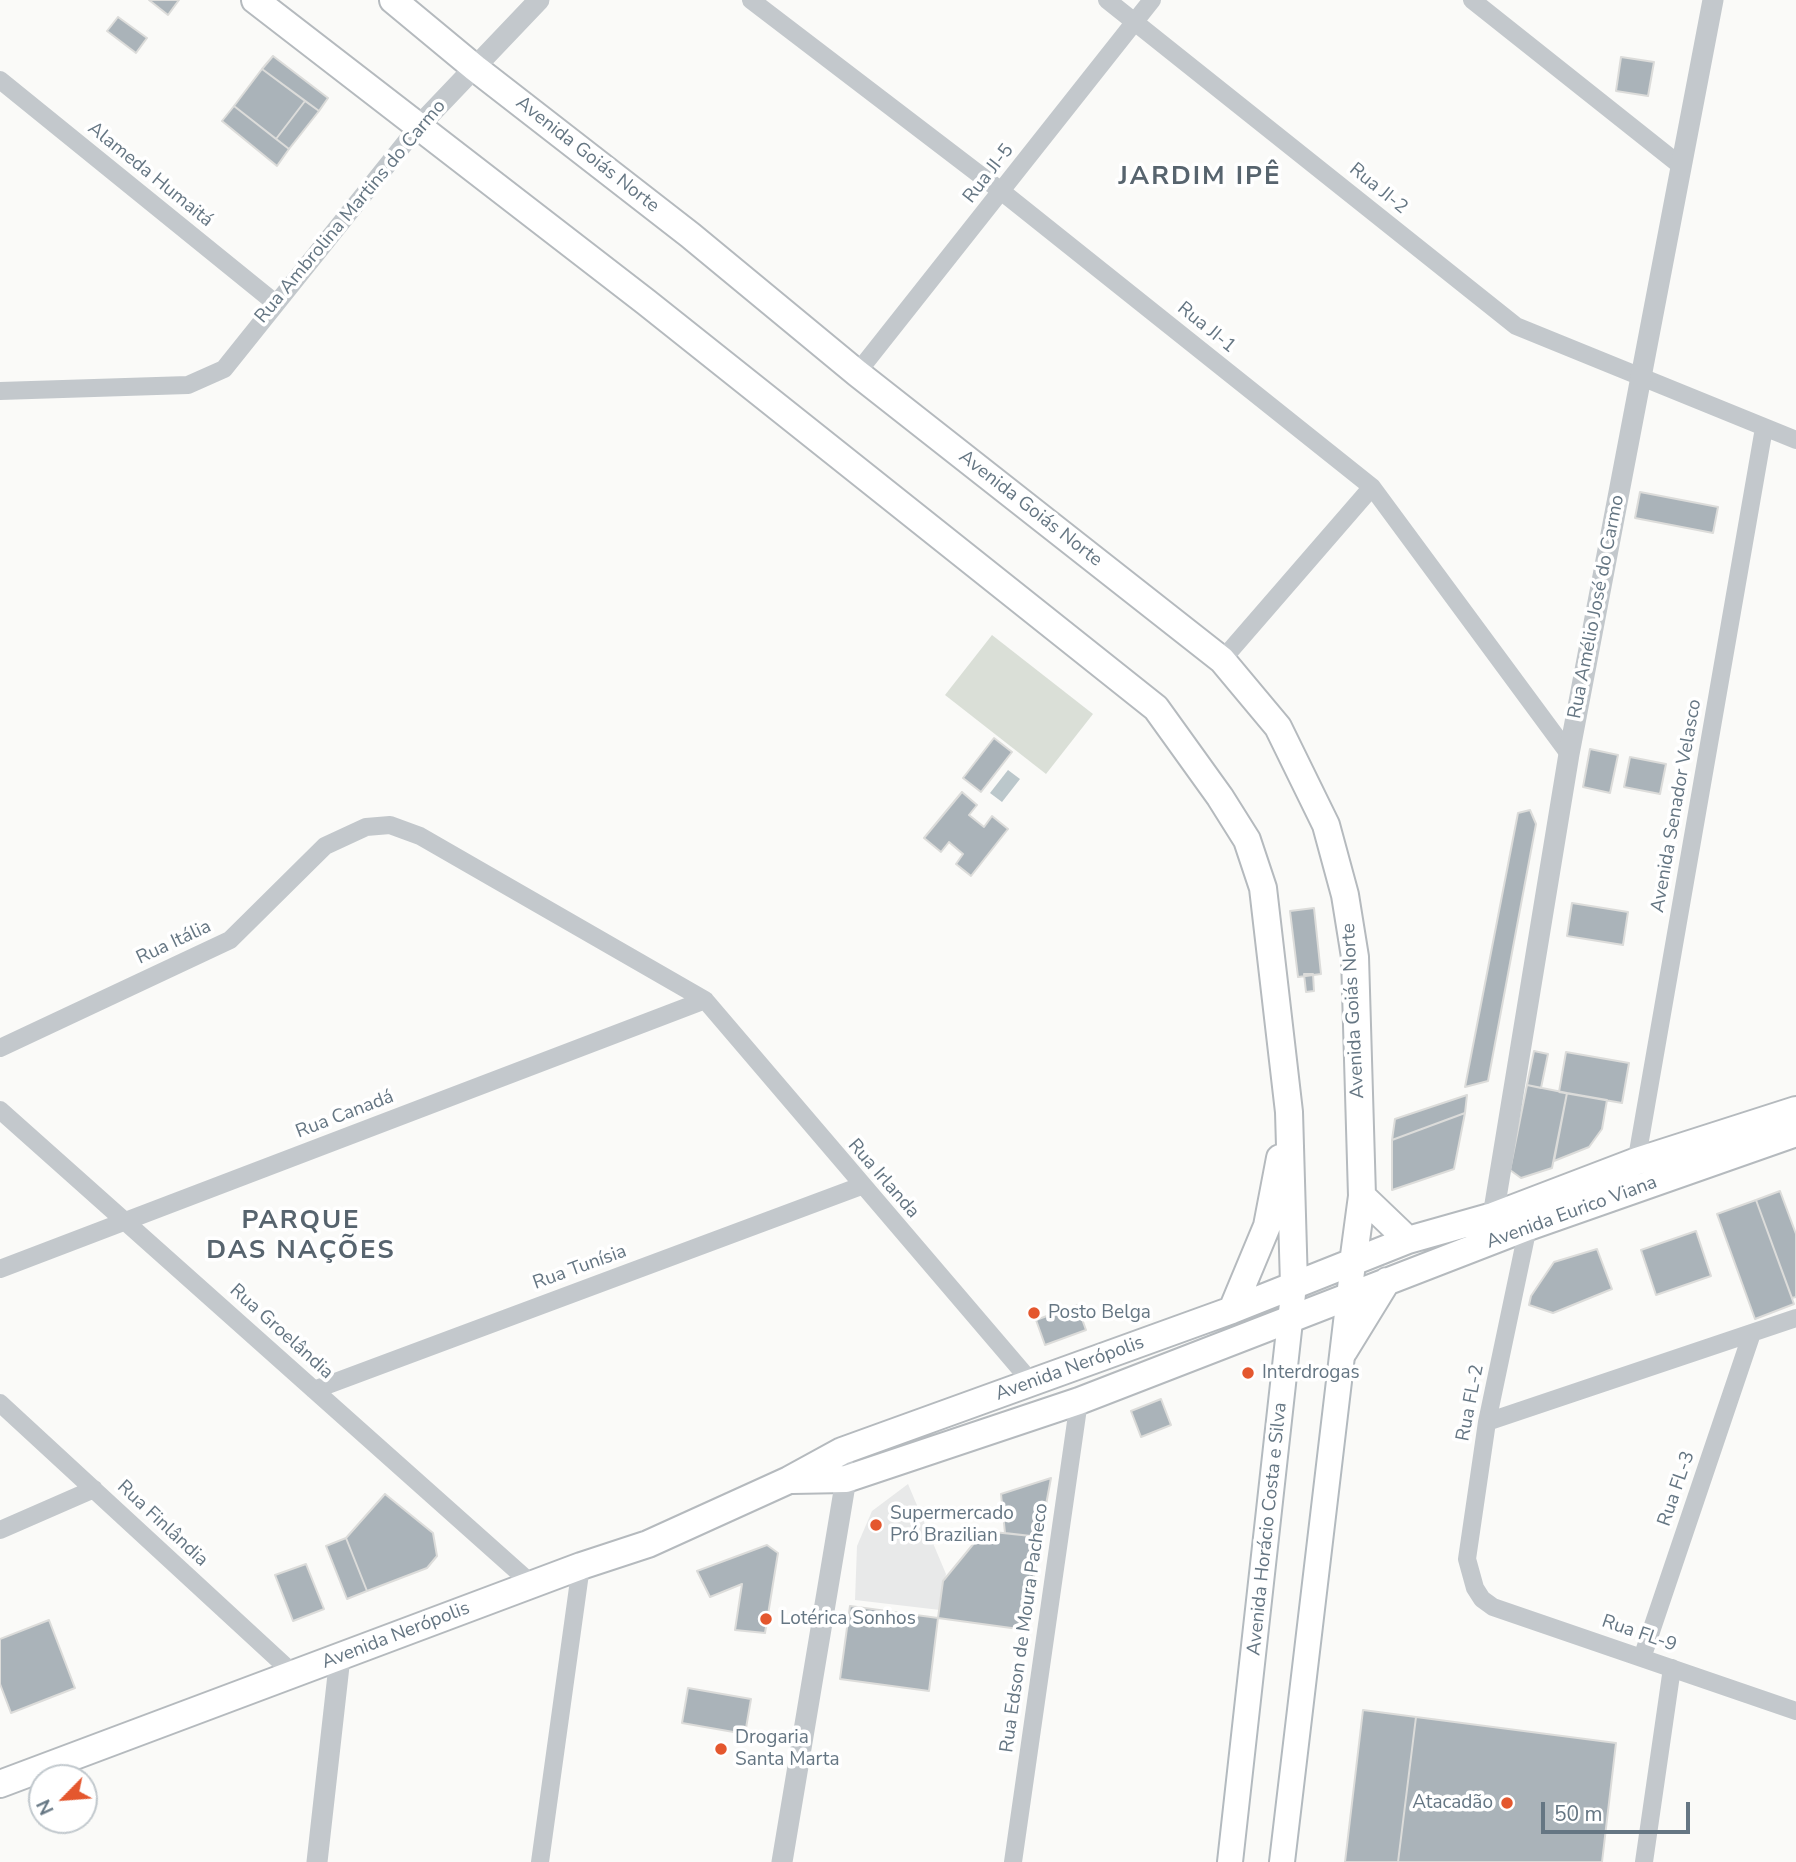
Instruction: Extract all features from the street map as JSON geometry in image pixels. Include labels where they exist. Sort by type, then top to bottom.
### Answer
[{"type":"main road","points":[[255,0],[417,128],[646,302],[1156,708],[1220,797],[1247,840],[1263,888],[1289,1112],[1266,1226],[1232,1310]]},
{"type":"main road","name":"Avenida Goiás Norte","points":[[393,0],[475,68],[690,234],[857,373],[1222,660],[1278,727],[1326,825],[1345,892],[1355,957],[1362,1196]]},
{"type":"main road","name":"Avenida Eurico Viana","points":[[1353,1263],[1408,1240],[1493,1216],[1637,1161],[1796,1110]]},
{"type":"main road","name":"Avenida Horácio Costa e Silva","points":[[1230,1862],[1292,1320],[1294,1285],[1289,1112]]},
{"type":"main road","name":"Avenida Eurico Viana","points":[[1349,1298],[1528,1227],[1796,1133]]},
{"type":"main road","points":[[1362,1196],[1408,1240]]},
{"type":"main road","points":[[1282,1862],[1362,1196]]},
{"type":"main road","name":"Avenida Nerópolis","points":[[0,1784],[581,1566],[648,1544],[789,1480],[842,1451],[1033,1384],[1353,1263]]},
{"type":"main road","points":[[1344,1352],[1387,1281]]},
{"type":"main road","name":"Avenida Nerópolis","points":[[789,1480],[846,1479],[1079,1401],[1349,1298]]},
{"type":"street","name":"Rua Ambrolina Martins do Carmo","points":[[0,391],[188,384],[224,369],[274,302],[417,128],[539,0]]},
{"type":"street","name":"Rua JI-1","points":[[751,0],[1001,191],[1372,487],[1569,754]]},
{"type":"street","name":"Rua JI-2","points":[[1107,0],[1516,326],[1796,440]]},
{"type":"street","name":"Rua JI-5","points":[[857,373],[1152,0]]},
{"type":"street","points":[[1472,0],[1681,166]]},
{"type":"street","name":"Rua Amélio José do Carmo","points":[[1493,1216],[1569,754],[1713,0]]},
{"type":"street","name":"Alameda Humaitá","points":[[0,80],[274,302]]},
{"type":"street","name":"Avenida Senador Velasco","points":[[1630,1191],[1765,428]]},
{"type":"street","points":[[1222,660],[1372,487]]},
{"type":"street","name":"Rua Itália","points":[[0,1048],[230,940],[325,846],[366,827],[390,825],[420,836],[705,1000]]},
{"type":"street","name":"Rua Irlanda","points":[[705,1000],[861,1186],[1033,1384]]},
{"type":"street","name":"Rua Canadá","points":[[0,1269],[705,1000]]},
{"type":"street","name":"Rua Groelândia","points":[[0,1110],[533,1584]]},
{"type":"street","name":"Rua Tunísia","points":[[314,1390],[861,1186]]},
{"type":"street","name":"Rua FL-2","points":[[1475,1588],[1467,1559],[1487,1422],[1528,1227]]},
{"type":"street","points":[[1487,1422],[1796,1318]]},
{"type":"street","name":"Rua FL-3","points":[[1642,1658],[1752,1333]]},
{"type":"street","name":"Rua Edson de Moura Pacheco","points":[[1013,1862],[1079,1401]]},
{"type":"street","name":"Rua Finlândia","points":[[0,1404],[295,1675]]},
{"type":"street","points":[[782,1862],[846,1479],[842,1451]]},
{"type":"street","points":[[0,1530],[94,1489]]},
{"type":"street","points":[[540,1862],[581,1566]]},
{"type":"street","name":"Rua FL-9","points":[[1475,1588],[1482,1600],[1493,1607],[1796,1711]]},
{"type":"street","points":[[317,1862],[340,1657]]},
{"type":"street","points":[[1644,1862],[1672,1668]]},
{"type":"shaded area","points":[[992,635],[1093,714],[1046,774],[945,695]]},
{"type":"shaded area","points":[[1008,770],[1020,779],[1002,802],[990,793]]},
{"type":"shaded area","points":[[908,1484],[946,1574],[940,1610],[855,1600],[857,1546],[872,1511]]},
{"type":"building","points":[[149,0],[179,0],[168,15]]},
{"type":"building","points":[[118,17],[147,38],[136,53],[107,31]]},
{"type":"building","points":[[273,56],[328,98],[319,111],[262,69]]},
{"type":"building","points":[[1621,57],[1654,62],[1648,96],[1616,91]]},
{"type":"building","points":[[262,69],[305,101],[276,139],[234,106]]},
{"type":"building","points":[[305,101],[319,111],[289,149],[276,139]]},
{"type":"building","points":[[234,106],[289,149],[277,166],[222,121]]},
{"type":"building","points":[[1640,492],[1718,507],[1713,533],[1635,518]]},
{"type":"building","points":[[994,738],[1012,752],[981,792],[963,778]]},
{"type":"building","points":[[1590,749],[1618,755],[1610,793],[1583,787]]},
{"type":"building","points":[[1630,757],[1666,764],[1660,794],[1624,787]]},
{"type":"building","points":[[962,792],[977,805],[969,815],[984,827],[992,816],[1008,829],[971,876],[956,864],[963,854],[949,842],[941,852],[924,838]]},
{"type":"building","points":[[1530,810],[1536,824],[1488,1081],[1465,1087],[1518,813]]},
{"type":"building","points":[[1572,903],[1628,912],[1623,945],[1567,936]]},
{"type":"building","points":[[1314,908],[1321,974],[1298,977],[1290,911]]},
{"type":"building","points":[[1304,974],[1313,974],[1314,991],[1306,992]]},
{"type":"building","points":[[1534,1051],[1548,1054],[1541,1088],[1527,1085]]},
{"type":"building","points":[[1566,1052],[1629,1063],[1622,1103],[1559,1092]]},
{"type":"building","points":[[1527,1085],[1567,1093],[1552,1168],[1521,1178],[1510,1170]]},
{"type":"building","points":[[1567,1093],[1607,1100],[1602,1129],[1589,1147],[1554,1161]]},
{"type":"building","points":[[1467,1095],[1465,1113],[1392,1140],[1395,1119]]},
{"type":"building","points":[[1465,1113],[1454,1169],[1392,1190],[1392,1140]]},
{"type":"building","points":[[1780,1191],[1796,1234],[1796,1297],[1792,1298],[1756,1200]]},
{"type":"building","points":[[1756,1200],[1794,1304],[1755,1319],[1717,1214]]},
{"type":"building","points":[[1696,1231],[1711,1276],[1656,1295],[1641,1250]]},
{"type":"building","points":[[1597,1249],[1612,1289],[1553,1313],[1529,1305],[1531,1296],[1554,1262]]},
{"type":"building","points":[[1077,1305],[1086,1330],[1045,1345],[1036,1320]]},
{"type":"building","points":[[1161,1399],[1171,1425],[1141,1437],[1131,1411]]},
{"type":"building","points":[[1051,1478],[1040,1537],[1005,1533],[1001,1494]]},
{"type":"building","points":[[385,1494],[433,1533],[437,1556],[427,1568],[367,1591],[346,1538]]},
{"type":"building","points":[[984,1531],[1040,1537],[1026,1630],[938,1618],[943,1581]]},
{"type":"building","points":[[346,1538],[367,1591],[347,1599],[326,1546]]},
{"type":"building","points":[[767,1545],[778,1553],[765,1633],[735,1630],[742,1584],[710,1597],[697,1571]]},
{"type":"building","points":[[306,1564],[324,1609],[293,1621],[275,1575]]},
{"type":"building","points":[[850,1606],[938,1618],[929,1691],[840,1679]]},
{"type":"building","points":[[49,1620],[75,1688],[11,1713],[0,1684],[0,1639]]},
{"type":"building","points":[[688,1688],[751,1699],[745,1734],[682,1723]]},
{"type":"building","points":[[1363,1710],[1416,1717],[1398,1862],[1345,1862]]},
{"type":"building","name":"Atacadão","points":[[1416,1717],[1616,1743],[1602,1862],[1398,1862]]},
{"type":"place","name":"Posto Belga","points":[[1034,1313]]},
{"type":"place","name":"Interdrogas","points":[[1248,1373]]},
{"type":"place","name":"Supermercado Pró Brazilian","points":[[876,1525]]},
{"type":"place","name":"Lotérica Sonhos","points":[[766,1619]]},
{"type":"place","name":"Drogaria Santa Marta","points":[[721,1749]]},
{"type":"place","name":"Atacadão","points":[[1507,1803]]},
{"type":"district","name":"JARDIM IPÊ","points":[[1200,178]]},
{"type":"district","name":"PARQUE DAS NAÇÕES","points":[[301,1237]]}]
